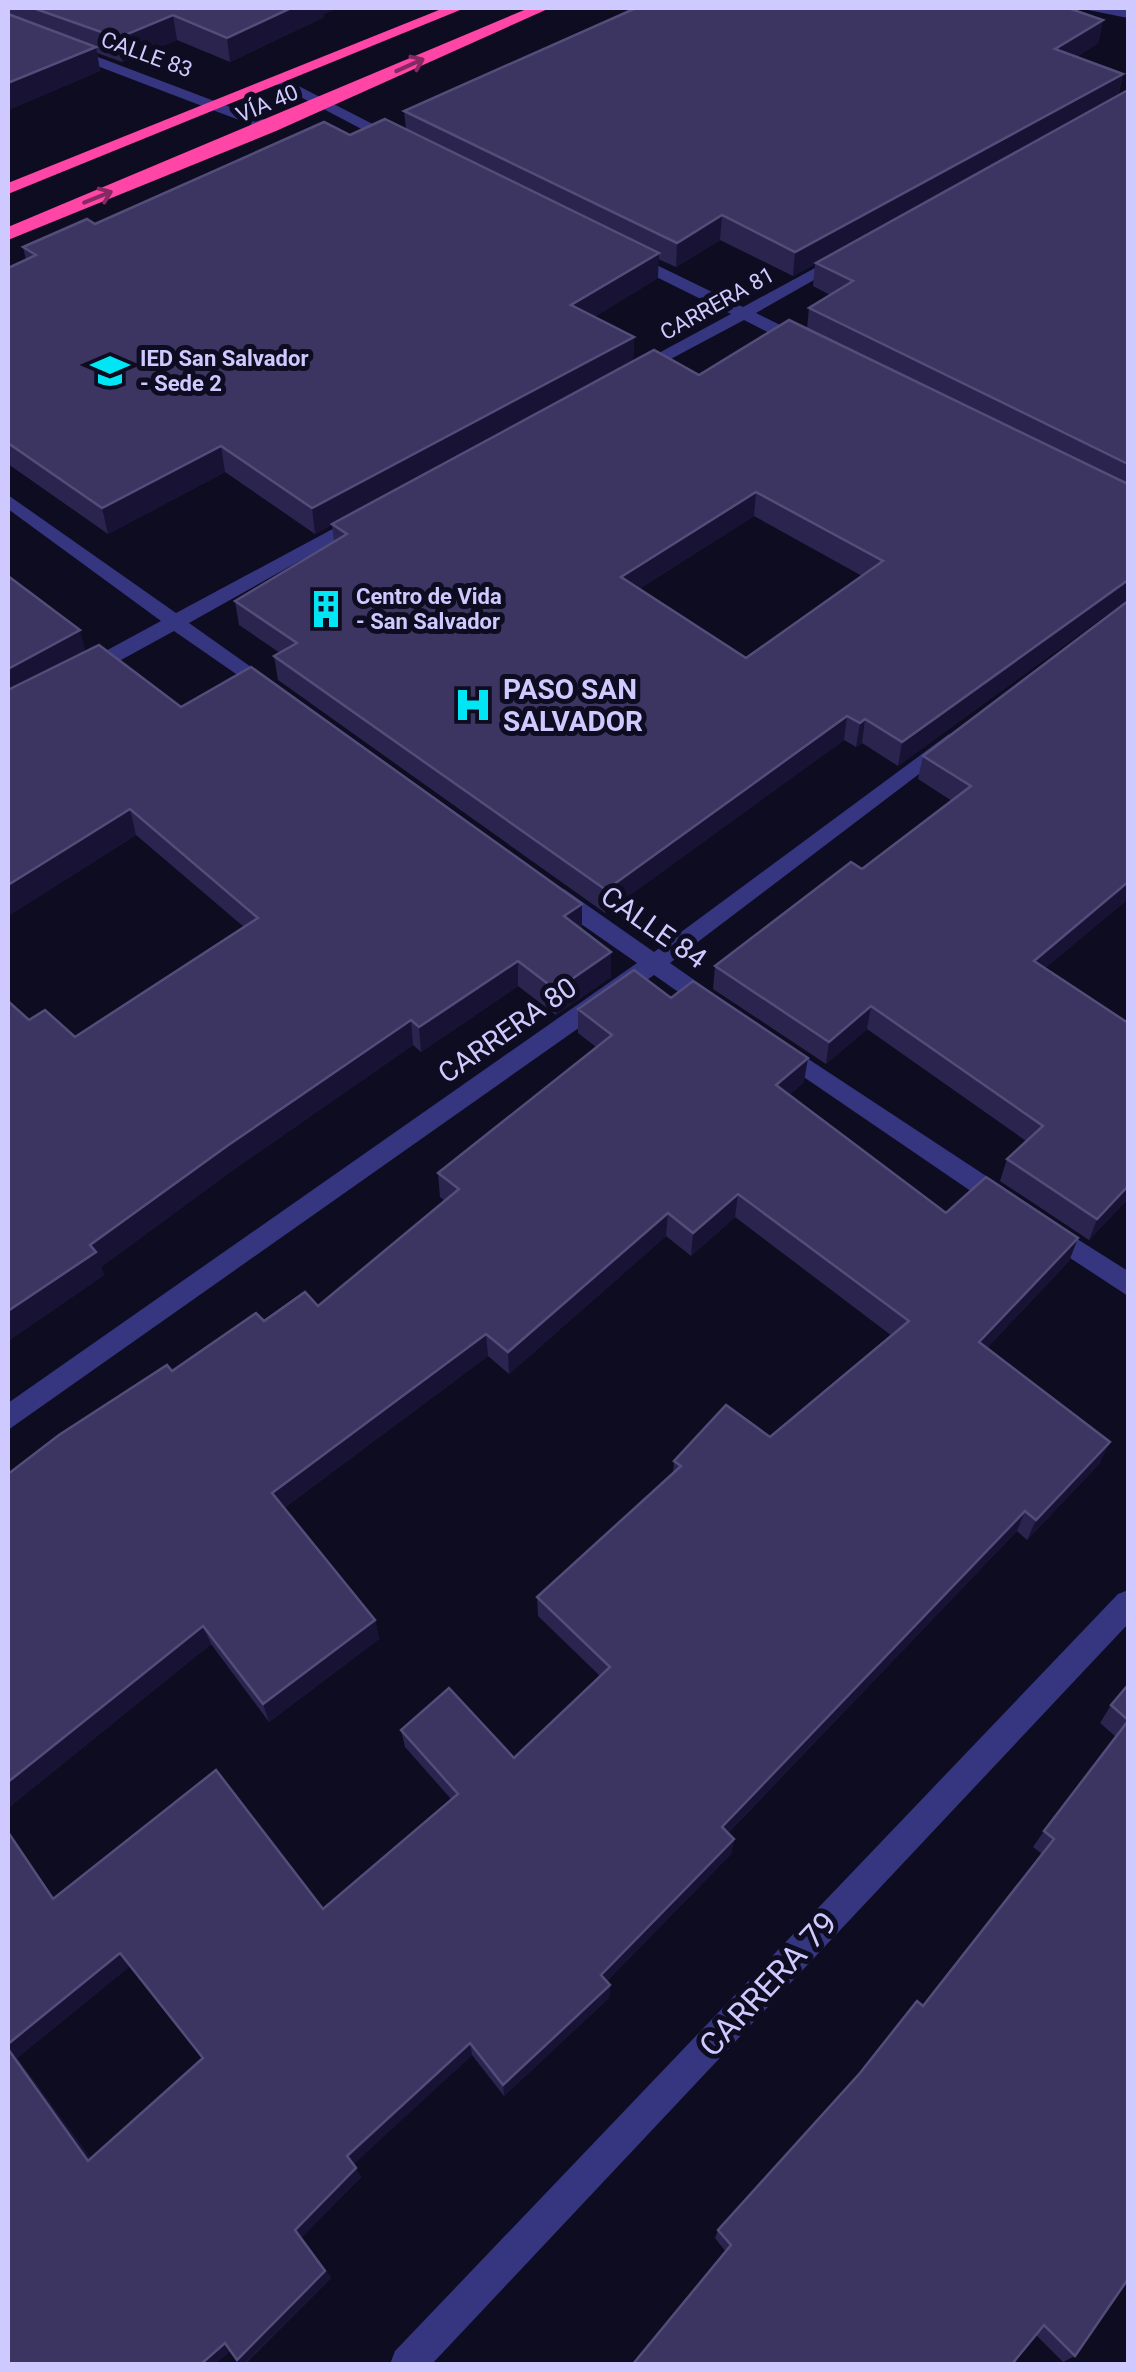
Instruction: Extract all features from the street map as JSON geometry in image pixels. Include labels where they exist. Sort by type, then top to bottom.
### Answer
[{"type":"highway","name":"VÍA 40","points":[[8,189],[223,106],[457,8]]},
{"type":"highway","name":"VÍA 40","points":[[8,234],[270,127],[542,8]]},
{"type":"street","points":[[1086,8],[1128,14]]},
{"type":"street","name":"CALLE 83","points":[[8,27],[270,127]]},
{"type":"street","points":[[279,80],[422,154]]},
{"type":"street","name":"CARRERA 81","points":[[623,380],[861,249]]},
{"type":"street","points":[[618,252],[814,348]]},
{"type":"street","points":[[8,501],[286,702]]},
{"type":"street","points":[[58,685],[382,510]]},
{"type":"street","name":"CARRERA 80","points":[[8,1418],[653,964],[970,725]]},
{"type":"street","name":"CALLE 84","points":[[541,884],[1128,1285]]},
{"type":"street","name":"CARRERA 79","points":[[408,2364],[1128,1604]]},
{"type":"building","points":[[33,8],[291,8],[227,38],[173,15],[118,38]]},
{"type":"building","points":[[636,8],[1068,8],[1103,20],[1055,49],[1123,74],[795,252],[722,215],[677,243],[404,111]]},
{"type":"building","points":[[8,14],[96,47],[8,83]]},
{"type":"building","points":[[1128,90],[1128,464],[809,308],[853,281],[816,263]]},
{"type":"building","points":[[385,119],[659,253],[571,305],[634,337],[312,508],[221,446],[102,508],[8,443],[8,268],[36,255],[23,247],[87,219],[95,224],[324,122],[350,135]]},
{"type":"building","points":[[789,320],[1128,484],[1128,580],[902,742],[865,719],[860,723],[847,716],[606,890],[274,656],[297,643],[235,601],[347,534],[332,524],[654,350],[699,375]],"holes":[[[756,492],[883,561],[746,658],[621,577]]]},
{"type":"building","points":[[8,576],[80,630],[8,669]]},
{"type":"building","points":[[1128,601],[1128,882],[1034,961],[1128,1023],[1128,1186],[1097,1219],[1007,1159],[1043,1126],[871,1006],[829,1042],[715,966],[851,862],[862,869],[971,786],[923,756]]},
{"type":"building","points":[[99,645],[181,707],[251,667],[582,904],[564,916],[611,952],[556,990],[518,961],[419,1027],[411,1020],[227,1146],[90,1245],[96,1252],[8,1311],[8,1001],[29,1020],[45,1010],[75,1037],[258,918],[130,809],[8,885],[8,690]]},
{"type":"building","points":[[634,970],[671,998],[693,981],[808,1058],[776,1085],[946,1213],[986,1177],[1078,1238],[979,1342],[1110,1442],[1036,1520],[1025,1511],[722,1827],[734,1839],[601,1975],[610,1985],[503,2085],[470,2043],[347,2156],[356,2168],[295,2230],[325,2271],[237,2360],[225,2343],[201,2364],[8,2364],[8,2049],[88,2161],[203,2058],[120,1953],[8,2044],[8,1832],[53,1899],[216,1770],[323,1909],[458,1794],[401,1730],[449,1688],[514,1758],[610,1667],[537,1597],[681,1466],[674,1461],[726,1405],[770,1437],[909,1321],[738,1194],[693,1233],[668,1213],[508,1352],[486,1334],[272,1493],[375,1620],[263,1704],[203,1626],[8,1782],[8,1474],[59,1435],[167,1365],[172,1371],[256,1313],[264,1321],[305,1292],[318,1306],[459,1189],[438,1173],[612,1035],[578,1009]]},
{"type":"building","points":[[1128,1685],[1128,1720],[1111,1705]]},
{"type":"building","points":[[1128,1721],[1128,2279],[1075,2356],[1044,2325],[1012,2364],[633,2364],[731,2245],[718,2230],[860,2073],[917,2001],[923,2006],[1054,1839],[1044,1831]]},
{"type":"place","name":"IED San Salvador - Sede 2","points":[[110,371]]},
{"type":"place","name":"Centro de Vida - San Salvador","points":[[326,609]]},
{"type":"place","name":"PASO SAN SALVADOR","points":[[473,705]]}]
